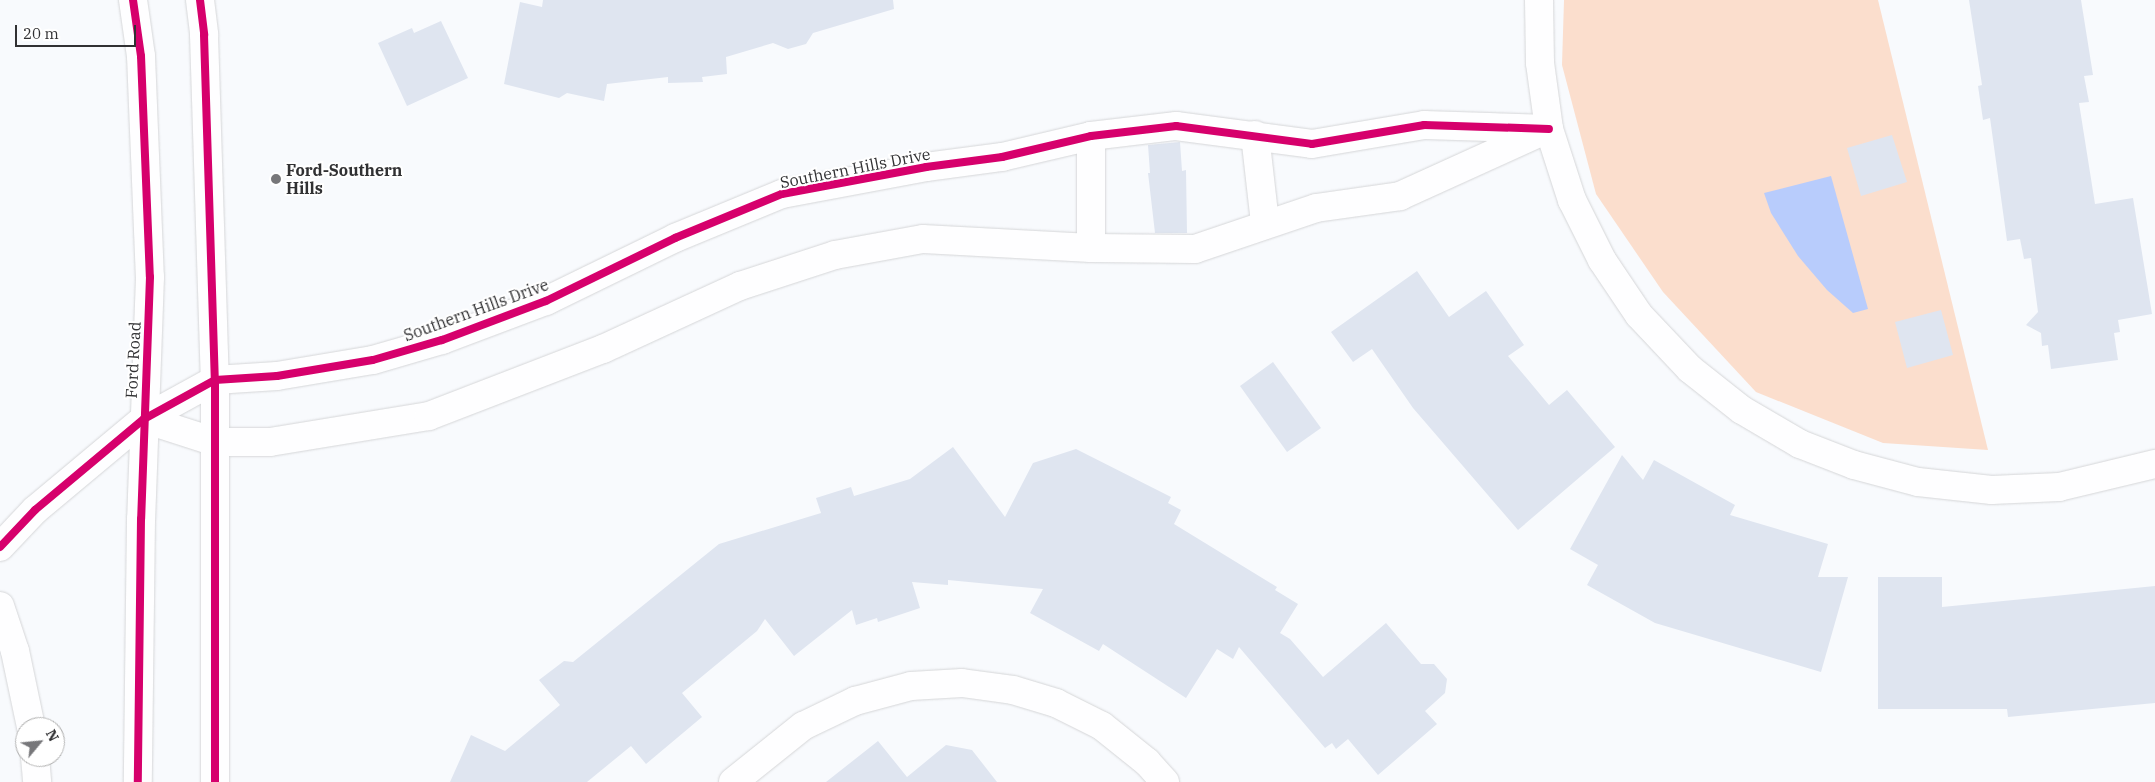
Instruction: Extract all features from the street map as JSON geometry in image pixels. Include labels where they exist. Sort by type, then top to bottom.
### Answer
[{"type":"street","name":"Ford Road","points":[[133,0],[141,56],[150,277],[144,419],[138,782]]},
{"type":"street","points":[[200,0],[204,35],[215,380],[215,782]]},
{"type":"street","points":[[1539,0],[1540,63],[1549,129],[1572,200],[1602,260],[1639,315],[1690,369],[1742,410],[1800,444],[1854,466],[1918,482],[1992,490],[2059,486],[2155,464]]},
{"type":"street","name":"Southern Hills Drive","points":[[0,547],[35,510],[144,419],[215,380],[277,376],[373,360],[442,340],[546,301],[675,238],[782,194],[1002,157],[1091,136],[1176,126],[1255,134],[1312,144],[1424,125],[1549,129]]},
{"type":"street","points":[[144,419],[215,442],[270,442],[429,416],[603,349],[740,286],[835,255],[923,239],[1091,248],[1195,248],[1316,208],[1400,196],[1549,129]]},
{"type":"street","points":[[1255,134],[1265,224]]},
{"type":"street","points":[[1091,136],[1091,248]]},
{"type":"street","points":[[0,606],[15,651],[29,717]]},
{"type":"street","points":[[733,782],[803,726],[855,701],[911,686],[962,683],[1013,690],[1056,703],[1102,726],[1147,762],[1165,782]]},
{"type":"street","points":[[35,767],[36,782]]},
{"type":"shaded area","points":[[1564,0],[1878,0],[1988,450],[1883,443],[1756,392],[1663,292],[1596,194],[1562,65]]},
{"type":"water","points":[[1831,176],[1868,309],[1853,313],[1827,290],[1798,256],[1771,213],[1764,193]]},
{"type":"building","points":[[543,0],[893,0],[894,9],[813,33],[806,44],[788,49],[773,43],[726,57],[727,74],[702,77],[703,82],[668,83],[668,77],[607,84],[604,101],[567,93],[559,98],[504,84],[520,2],[542,7]]},
{"type":"building","points":[[1969,0],[2081,0],[2093,75],[2084,76],[2089,102],[2079,103],[2095,204],[2133,198],[2152,314],[2118,320],[2120,332],[2114,333],[2118,360],[2051,369],[2048,345],[2042,346],[2041,333],[2026,325],[2038,312],[2031,258],[2024,259],[2020,239],[2007,241],[1990,118],[1983,120],[1978,86],[1982,85]]},
{"type":"building","points":[[441,21],[468,78],[407,106],[378,43],[412,28],[414,33]]},
{"type":"building","points":[[1892,135],[1907,182],[1861,196],[1847,148]]},
{"type":"building","points":[[1180,142],[1182,171],[1186,170],[1187,233],[1155,233],[1148,173],[1150,173],[1148,145]]},
{"type":"building","points":[[1417,271],[1449,317],[1486,291],[1524,345],[1508,356],[1549,405],[1567,390],[1615,447],[1518,530],[1413,408],[1372,349],[1353,362],[1331,332]]},
{"type":"building","points":[[1941,310],[1953,355],[1907,368],[1895,322]]},
{"type":"building","points":[[1273,362],[1321,428],[1287,452],[1240,386]]},
{"type":"building","points":[[953,447],[1005,517],[1033,463],[1076,449],[1171,497],[1168,503],[1181,510],[1174,524],[1277,587],[1275,590],[1298,604],[1280,633],[1290,639],[1323,677],[1386,623],[1421,664],[1434,664],[1447,679],[1445,693],[1425,711],[1437,724],[1378,775],[1348,739],[1336,749],[1332,743],[1325,748],[1239,647],[1233,659],[1217,649],[1186,698],[1103,644],[1099,651],[1030,613],[1043,589],[948,580],[948,585],[912,582],[920,608],[878,622],[877,618],[856,625],[852,610],[794,656],[765,619],[757,631],[682,693],[702,717],[646,764],[631,746],[587,782],[450,782],[471,735],[505,751],[560,705],[539,680],[564,661],[573,662],[719,544],[821,513],[816,498],[851,487],[854,496],[910,479]]},
{"type":"building","points":[[1622,455],[1643,480],[1654,460],[1735,505],[1730,515],[1828,544],[1818,577],[1848,577],[1821,672],[1655,623],[1587,585],[1598,565],[1570,549]]},
{"type":"building","points":[[1878,577],[1942,577],[1942,607],[2155,586],[2155,703],[2008,717],[2007,709],[1878,709]]},
{"type":"building","points":[[878,741],[907,777],[946,745],[972,750],[997,782],[826,782]]},
{"type":"cycle path","points":[[133,0],[141,56],[150,277],[141,519],[138,782]]},
{"type":"cycle path","points":[[200,0],[204,35],[215,380],[215,782]]},
{"type":"cycle path","points":[[0,547],[35,510],[144,419],[215,380],[277,376],[373,360],[442,340],[546,301],[675,238],[782,194],[926,167],[1002,157],[1091,136],[1176,126],[1312,144],[1424,125],[1549,129]]},
{"type":"place","name":"Ford-Southern Hills","points":[[276,179]]}]
